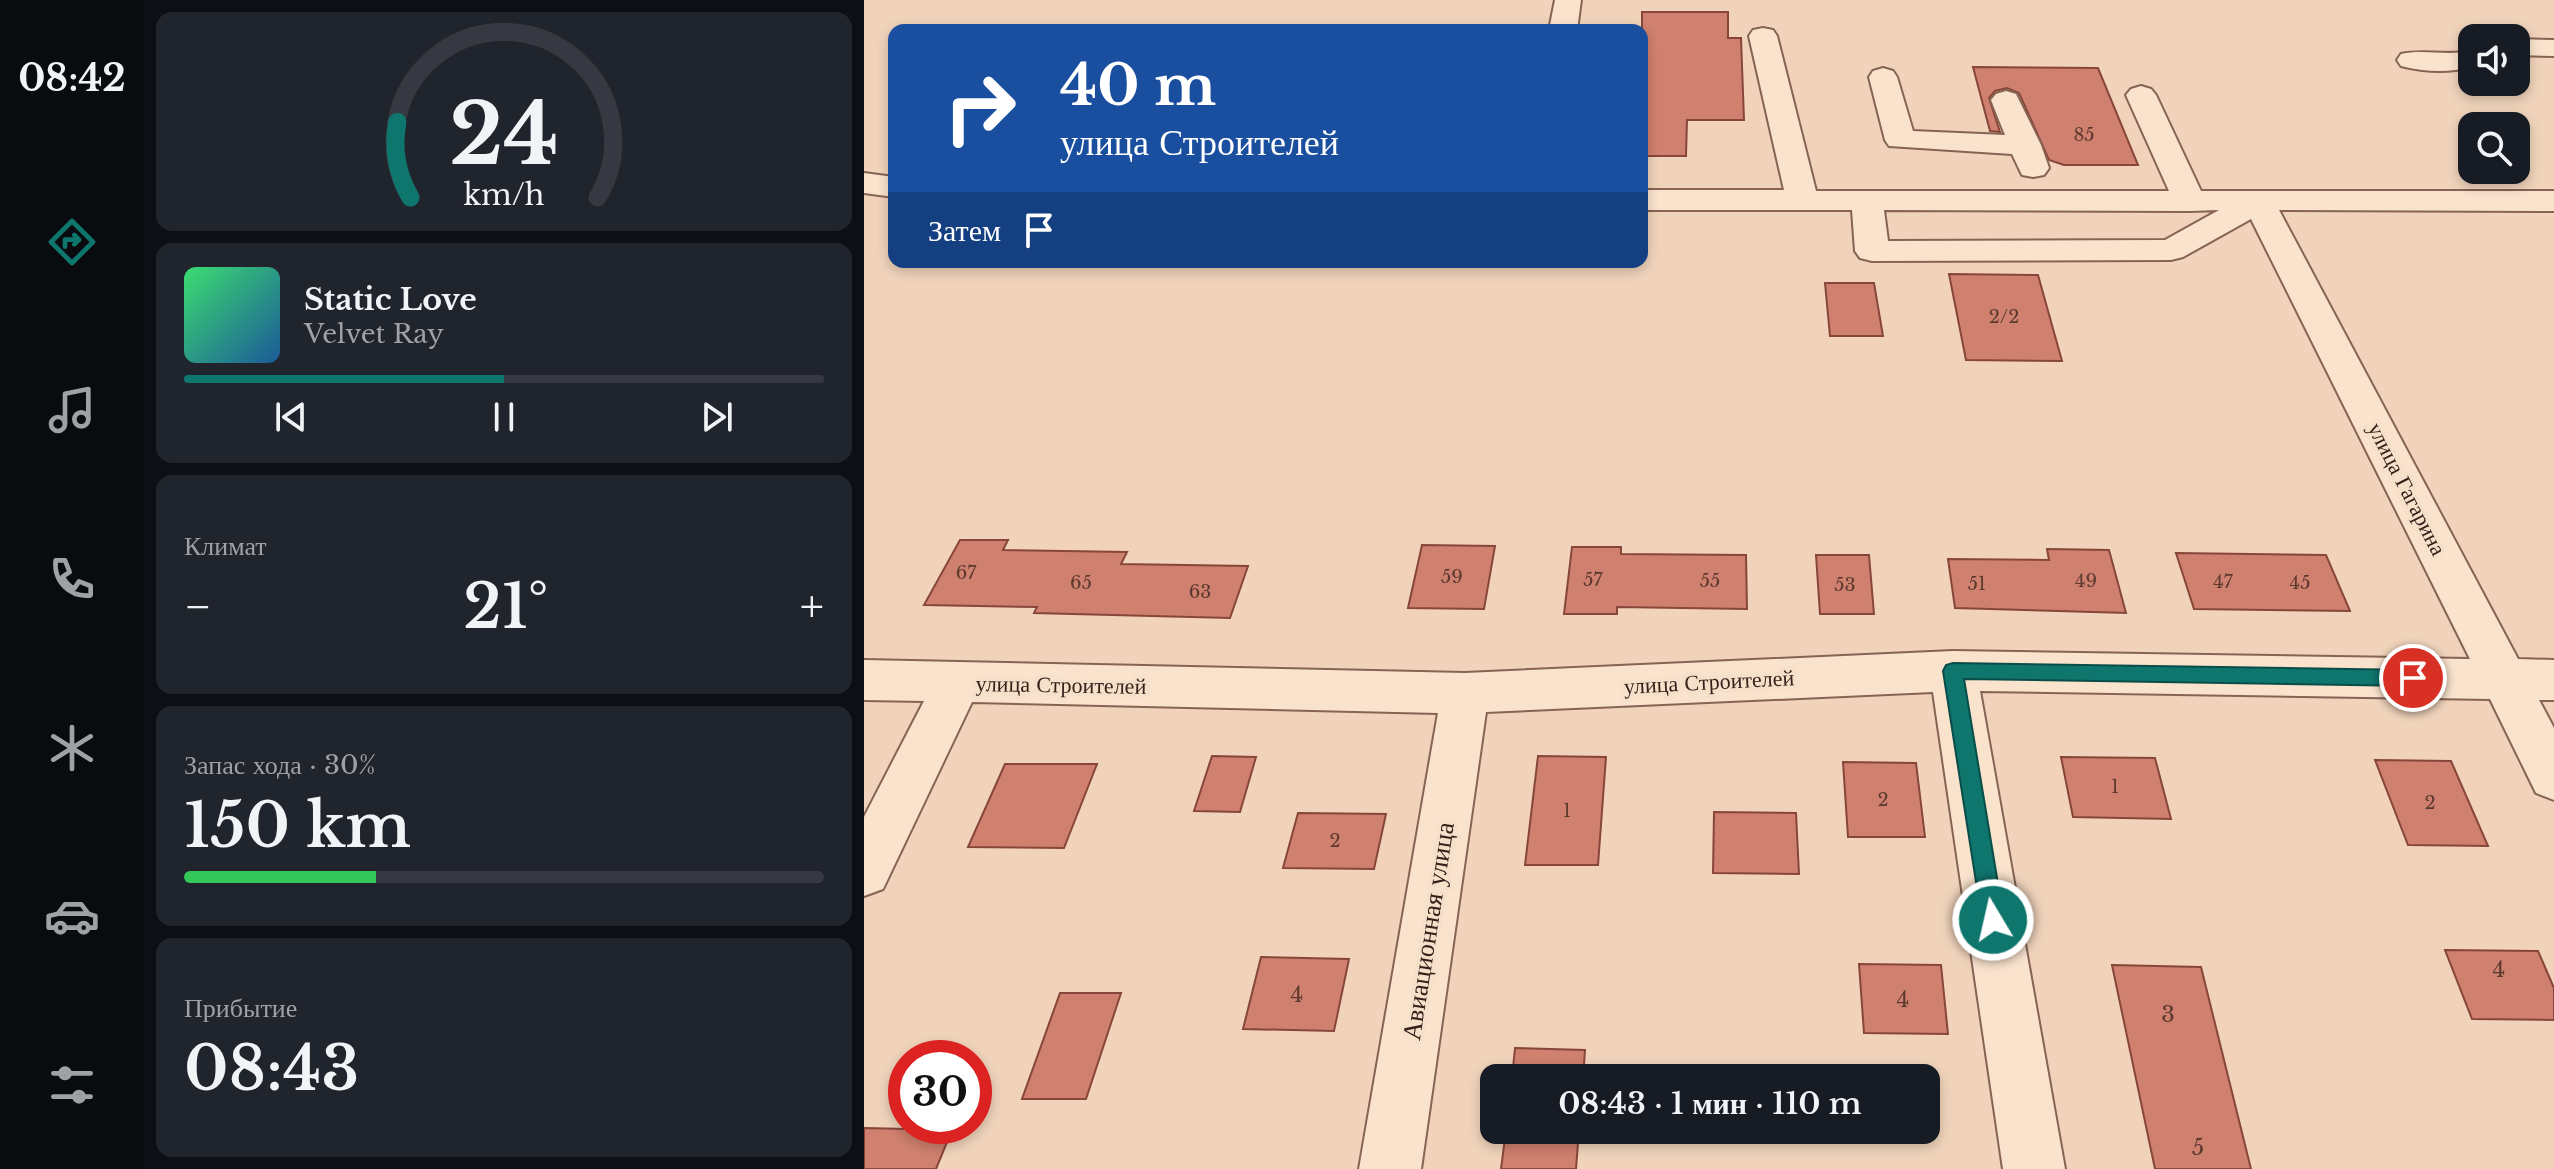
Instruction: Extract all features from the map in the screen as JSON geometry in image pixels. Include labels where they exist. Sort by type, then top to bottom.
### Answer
[{"type":"street","points":[[1564,24],[1568,0]]},
{"type":"street","points":[[1763,36],[1802,200]]},
{"type":"street","points":[[2530,47],[2554,48]]},
{"type":"street","points":[[2411,60],[2458,62]]},
{"type":"street","points":[[1883,77],[1900,140],[2026,145]]},
{"type":"street","points":[[2141,95],[2190,201]]},
{"type":"street","points":[[2006,100],[2034,172],[2079,200]]},
{"type":"street","points":[[864,183],[888,186]]},
{"type":"street","points":[[1648,200],[2554,201]]},
{"type":"street","points":[[1867,200],[1872,251],[2171,250],[2258,201]]},
{"type":"street","name":"улица Гагарина","points":[[2258,201],[2554,777]]},
{"type":"street","points":[[1953,671],[2034,1169]]},
{"type":"street","name":"улица Строителей","points":[[864,680],[1465,693],[1953,671],[2554,680]]},
{"type":"street","points":[[864,871],[958,683]]},
{"type":"street","name":"Авиационная улица","points":[[1390,1169],[1465,693]]},
{"type":"building","points":[[1642,12],[1728,12],[1728,38],[1741,38],[1744,120],[1687,120],[1686,156],[1648,156],[1648,24],[1642,24]]},
{"type":"building","points":[[1973,67],[2098,68],[2138,165],[2064,165],[2049,160],[2019,93],[2007,88],[1995,91],[1989,98],[2000,132],[1990,131]]},
{"type":"building","points":[[1949,274],[2038,275],[2062,361],[1966,360]]},
{"type":"building","points":[[1825,283],[1874,283],[1883,336],[1830,336]]},
{"type":"building","points":[[960,540],[1008,540],[1003,550],[1127,552],[1121,564],[1248,566],[1230,618],[1034,613],[1037,607],[924,605]]},
{"type":"building","points":[[1422,545],[1495,546],[1484,609],[1408,608]]},
{"type":"building","points":[[1572,547],[1621,547],[1621,554],[1746,555],[1747,609],[1617,607],[1617,614],[1564,614]]},
{"type":"building","points":[[2047,549],[2109,550],[2126,613],[1955,608],[1948,559],[2049,560]]},
{"type":"building","points":[[2176,553],[2326,555],[2350,611],[2194,609]]},
{"type":"building","points":[[1816,555],[1869,555],[1874,614],[1820,614]]},
{"type":"building","points":[[1212,756],[1256,757],[1240,812],[1194,811]]},
{"type":"building","points":[[1538,756],[1606,757],[1598,865],[1525,865]]},
{"type":"building","points":[[2061,757],[2155,758],[2171,819],[2073,817]]},
{"type":"building","points":[[2375,760],[2451,761],[2488,846],[2408,845]]},
{"type":"building","points":[[1843,762],[1916,763],[1925,837],[1848,837]]},
{"type":"building","points":[[1005,764],[1097,764],[1064,848],[968,847]]},
{"type":"building","points":[[1714,812],[1796,813],[1799,874],[1713,873]]},
{"type":"building","points":[[1298,813],[1386,814],[1374,869],[1283,868]]},
{"type":"building","points":[[2445,950],[2538,951],[2554,988],[2554,1020],[2472,1019]]},
{"type":"building","points":[[1261,957],[1349,959],[1334,1031],[1243,1029]]},
{"type":"building","points":[[1859,964],[1941,965],[1948,1034],[1864,1033]]},
{"type":"building","points":[[2112,965],[2201,967],[2251,1169],[2155,1169]]},
{"type":"building","points":[[1060,993],[1121,993],[1086,1099],[1022,1099]]},
{"type":"building","points":[[1515,1048],[1585,1050],[1584,1064],[1513,1064]]},
{"type":"building","points":[[864,1128],[888,1129],[888,1144],[946,1144],[936,1169],[864,1169]]},
{"type":"building","points":[[1504,1144],[1578,1144],[1576,1169],[1501,1169]]},
{"type":"route","points":[[1993,920],[1953,671],[2413,678]]}]
